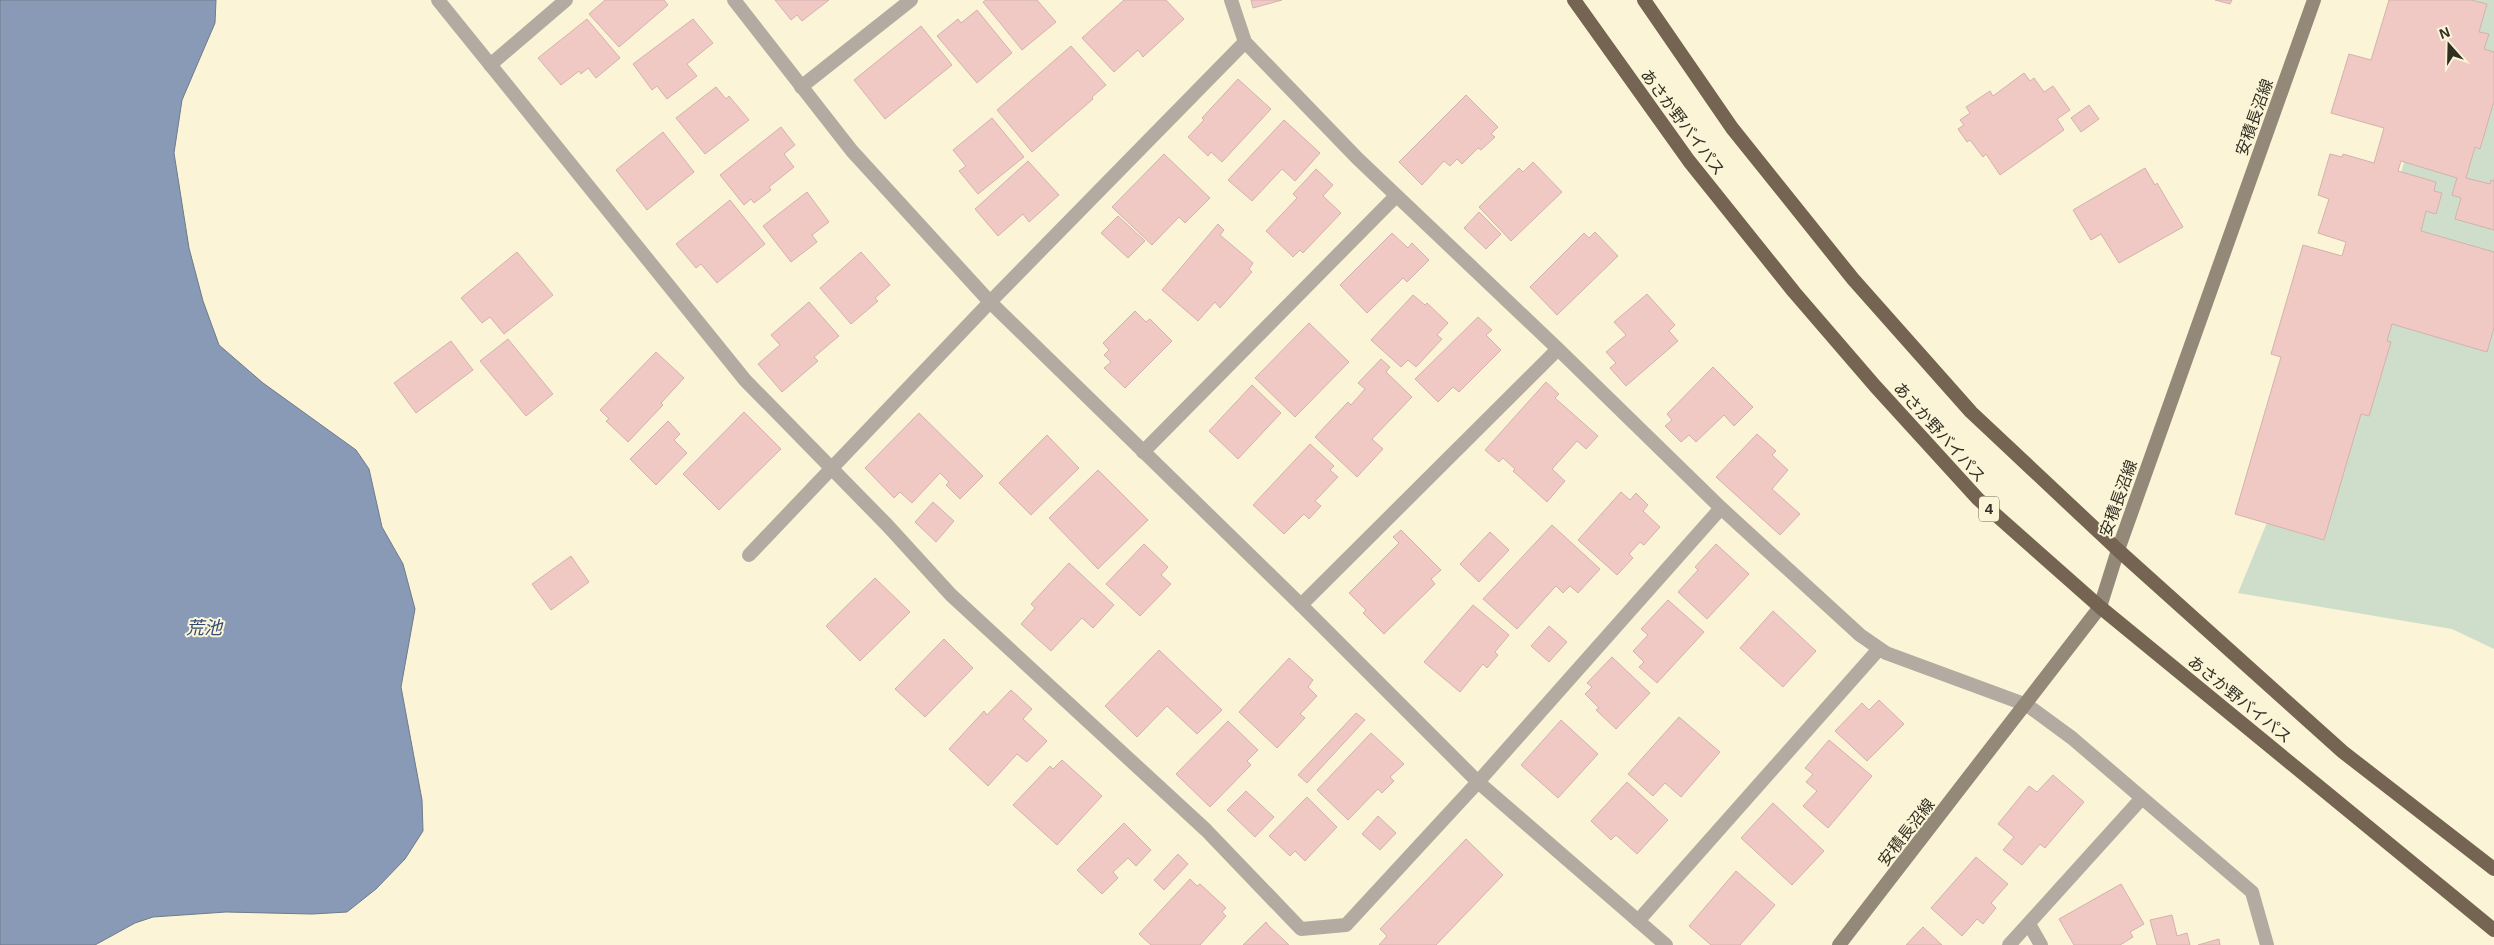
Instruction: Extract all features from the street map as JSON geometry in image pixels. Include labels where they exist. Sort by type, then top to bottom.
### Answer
[{"type":"highway","name":"あさか野バイパス","points":[[1574,0],[1689,161],[1794,292],[1868,379],[1978,499],[2100,607],[2494,930]]},
{"type":"highway","name":"あさか野バイパス","points":[[1644,0],[1732,128],[1853,279],[1971,412],[2118,550],[2343,752],[2494,869]]},
{"type":"main road","name":"安積長沼線","points":[[1839,945],[2027,705],[2100,607],[2118,550],[2314,0]]},
{"type":"street","points":[[438,0],[745,380],[832,468],[951,595],[1206,830],[1301,929],[1346,925],[1478,782],[1721,508]]},
{"type":"street","points":[[490,65],[566,0]]},
{"type":"street","points":[[734,0],[852,151],[990,302],[1301,605],[1478,782],[1666,945]]},
{"type":"street","points":[[801,87],[911,0]]},
{"type":"street","points":[[1231,0],[1245,42],[1396,196],[1558,348],[1721,508],[1860,635],[1880,649],[2027,705],[2072,738],[2252,892],[2267,945]]},
{"type":"street","points":[[749,555],[990,302],[1245,42]]},
{"type":"street","points":[[1143,452],[1396,196]]},
{"type":"street","points":[[1301,605],[1558,348]]},
{"type":"street","points":[[1638,921],[1880,649]]},
{"type":"street","points":[[2009,945],[2142,798]]},
{"type":"street","points":[[2029,924],[2042,945]]},
{"type":"green space","points":[[2454,0],[2494,0],[2494,649],[2452,629],[2238,593],[2371,270]]},
{"type":"water","name":"荒池","points":[[0,0],[216,0],[215,23],[182,100],[174,153],[189,248],[203,301],[219,345],[263,383],[356,450],[369,469],[382,527],[403,564],[415,609],[401,687],[422,800],[423,831],[405,859],[376,889],[347,912],[312,914],[226,912],[153,917],[135,923],[95,945],[0,945]]},
{"type":"building","points":[[605,0],[664,0],[668,5],[619,47],[589,14]]},
{"type":"building","points":[[775,0],[829,0],[802,21],[797,15],[791,20]]},
{"type":"building","points":[[986,0],[1037,0],[1056,22],[1022,50],[983,2]]},
{"type":"building","points":[[1124,0],[1166,0],[1184,19],[1143,57],[1138,50],[1114,72],[1082,38]]},
{"type":"building","points":[[1251,0],[1282,0],[1253,8]]},
{"type":"building","points":[[2215,0],[2232,0],[2230,4]]},
{"type":"building","points":[[2389,0],[2471,0],[2487,4],[2479,32],[2489,34],[2484,49],[2494,52],[2494,101],[2480,149],[2475,147],[2466,178],[2490,184],[2491,180],[2494,181],[2494,230],[2455,219],[2461,198],[2452,195],[2457,178],[2401,161],[2398,171],[2436,182],[2434,191],[2442,193],[2436,214],[2426,211],[2421,231],[2494,252],[2494,328],[2487,352],[2392,324],[2387,341],[2391,342],[2369,416],[2361,414],[2324,540],[2235,514],[2281,357],[2271,354],[2303,245],[2342,256],[2346,242],[2318,233],[2329,199],[2318,195],[2330,154],[2342,157],[2343,154],[2374,163],[2384,128],[2331,113],[2349,54],[2371,60]]},
{"type":"building","points":[[977,10],[1012,53],[977,83],[937,36],[958,19],[961,23]]},
{"type":"building","points":[[587,19],[620,58],[596,78],[588,68],[581,74],[579,71],[561,85],[538,58]]},
{"type":"building","points":[[693,19],[713,43],[687,64],[697,76],[667,99],[657,86],[652,90],[633,64]]},
{"type":"building","points":[[921,26],[952,65],[885,119],[854,80]]},
{"type":"building","points":[[1071,46],[1106,85],[1092,97],[1093,99],[1032,152],[997,110]]},
{"type":"building","points":[[2024,73],[2030,81],[2034,78],[2044,92],[2053,86],[2070,110],[2057,119],[2064,130],[2000,175],[1986,154],[1983,157],[1970,140],[1967,142],[1958,129],[1964,125],[1960,120],[1970,113],[1966,107],[1990,91],[1993,96]]},
{"type":"building","points":[[1238,79],[1271,109],[1222,162],[1211,152],[1208,156],[1188,137],[1204,120],[1202,118]]},
{"type":"building","points":[[716,87],[726,99],[729,96],[749,120],[705,154],[676,118]]},
{"type":"building","points":[[1466,95],[1498,127],[1491,134],[1495,137],[1481,150],[1478,148],[1462,164],[1457,159],[1450,166],[1444,161],[1422,185],[1399,162]]},
{"type":"building","points":[[2089,105],[2099,119],[2081,132],[2071,118]]},
{"type":"building","points":[[992,118],[1024,157],[978,194],[959,171],[966,166],[953,150]]},
{"type":"building","points":[[1284,120],[1320,153],[1295,181],[1282,169],[1252,201],[1228,180]]},
{"type":"building","points":[[781,127],[795,145],[784,154],[794,167],[769,187],[771,190],[754,203],[751,199],[744,205],[720,175]]},
{"type":"building","points":[[663,132],[694,172],[647,210],[616,170]]},
{"type":"building","points":[[1164,154],[1210,198],[1185,223],[1179,217],[1152,245],[1112,207]]},
{"type":"building","points":[[1028,161],[1059,195],[1029,222],[1023,214],[998,236],[975,209]]},
{"type":"building","points":[[1533,162],[1562,192],[1511,241],[1479,207],[1519,168],[1523,172]]},
{"type":"building","points":[[2145,168],[2155,185],[2157,183],[2183,227],[2119,263],[2101,234],[2091,240],[2073,210]]},
{"type":"building","points":[[1316,169],[1333,185],[1323,196],[1341,213],[1303,253],[1300,250],[1293,257],[1266,231],[1297,198],[1293,194]]},
{"type":"building","points":[[807,192],[829,222],[812,235],[817,242],[791,262],[763,226]]},
{"type":"building","points":[[730,200],[765,244],[717,283],[701,264],[696,268],[676,244]]},
{"type":"building","points":[[1479,212],[1501,234],[1486,249],[1464,228]]},
{"type":"building","points":[[1118,216],[1145,241],[1128,258],[1101,233]]},
{"type":"building","points":[[1218,224],[1224,230],[1220,235],[1253,263],[1249,269],[1252,272],[1220,308],[1215,302],[1198,321],[1162,290]]},
{"type":"building","points":[[1595,232],[1618,256],[1557,315],[1530,287],[1584,233],[1589,238]]},
{"type":"building","points":[[1392,233],[1408,248],[1412,243],[1429,260],[1407,282],[1403,278],[1367,313],[1340,285]]},
{"type":"building","points":[[517,252],[553,295],[504,334],[490,317],[482,323],[461,298]]},
{"type":"building","points":[[861,252],[890,285],[875,298],[878,301],[851,324],[820,288]]},
{"type":"building","points":[[1647,294],[1675,325],[1669,331],[1678,341],[1626,386],[1610,368],[1616,363],[1606,352],[1626,335],[1614,322]]},
{"type":"building","points":[[1413,295],[1425,305],[1427,303],[1448,323],[1437,335],[1442,339],[1416,367],[1408,360],[1401,367],[1371,340]]},
{"type":"building","points":[[809,302],[839,336],[814,357],[818,361],[782,392],[758,364],[780,345],[771,335]]},
{"type":"building","points":[[1135,311],[1146,322],[1150,319],[1172,341],[1125,388],[1104,368],[1111,362],[1104,355],[1109,350],[1103,343]]},
{"type":"building","points":[[1478,317],[1492,330],[1486,335],[1501,350],[1459,392],[1453,387],[1438,402],[1415,379]]},
{"type":"building","points":[[1309,323],[1349,362],[1295,417],[1255,378]]},
{"type":"building","points":[[508,339],[553,394],[526,416],[480,361]]},
{"type":"building","points":[[451,341],[473,370],[416,413],[394,383]]},
{"type":"building","points":[[656,352],[684,378],[661,403],[663,405],[628,442],[606,421],[609,419],[600,410]]},
{"type":"building","points":[[1381,359],[1390,367],[1386,372],[1412,397],[1372,439],[1383,449],[1357,477],[1315,437],[1348,402],[1351,405],[1365,389],[1358,383]]},
{"type":"building","points":[[1713,367],[1753,407],[1734,426],[1724,415],[1696,442],[1689,435],[1681,442],[1665,426],[1672,420],[1667,414]]},
{"type":"building","points":[[1546,382],[1559,394],[1555,398],[1598,436],[1586,449],[1577,441],[1552,469],[1565,481],[1547,502],[1513,471],[1515,469],[1503,458],[1499,462],[1485,450]]},
{"type":"building","points":[[1252,385],[1281,413],[1238,459],[1209,431]]},
{"type":"building","points":[[744,412],[781,449],[719,510],[683,474]]},
{"type":"building","points":[[919,413],[983,476],[960,499],[946,485],[949,482],[940,473],[912,503],[900,492],[894,498],[865,468]]},
{"type":"building","points":[[668,421],[680,434],[674,440],[687,453],[656,485],[630,459]]},
{"type":"building","points":[[1757,434],[1776,451],[1772,455],[1788,470],[1772,489],[1800,514],[1780,535],[1716,477]]},
{"type":"building","points":[[1047,435],[1079,468],[1031,515],[999,483]]},
{"type":"building","points":[[1310,444],[1334,466],[1330,470],[1338,477],[1315,501],[1321,506],[1309,519],[1304,514],[1284,534],[1253,505]]},
{"type":"building","points":[[1098,470],[1148,520],[1098,569],[1049,518]]},
{"type":"building","points":[[1621,492],[1630,500],[1636,493],[1648,505],[1643,511],[1660,527],[1644,545],[1640,542],[1629,554],[1633,558],[1617,575],[1578,540]]},
{"type":"building","points":[[933,502],[954,521],[936,542],[915,522]]},
{"type":"building","points":[[1552,525],[1600,569],[1578,593],[1570,586],[1563,593],[1556,586],[1517,629],[1483,599]]},
{"type":"building","points":[[1401,530],[1441,570],[1431,579],[1435,584],[1384,634],[1363,613],[1366,610],[1349,593],[1399,543],[1393,537]]},
{"type":"building","points":[[1490,532],[1509,550],[1479,582],[1460,564]]},
{"type":"building","points":[[1144,544],[1168,567],[1161,575],[1171,584],[1140,616],[1106,584]]},
{"type":"building","points":[[1716,544],[1749,574],[1707,619],[1678,592],[1698,570],[1695,567]]},
{"type":"building","points":[[571,556],[589,582],[551,610],[532,584]]},
{"type":"building","points":[[1069,563],[1114,605],[1093,628],[1082,618],[1051,651],[1021,624],[1035,608],[1031,604]]},
{"type":"building","points":[[875,578],[910,612],[860,661],[826,626]]},
{"type":"building","points":[[1668,600],[1704,632],[1657,683],[1639,667],[1644,662],[1633,651],[1648,635],[1641,629]]},
{"type":"building","points":[[1473,605],[1509,635],[1495,652],[1498,655],[1487,668],[1483,664],[1460,692],[1424,662]]},
{"type":"building","points":[[1773,611],[1816,651],[1783,687],[1740,648]]},
{"type":"building","points":[[1549,626],[1567,642],[1549,662],[1531,646]]},
{"type":"building","points":[[944,639],[973,668],[925,717],[895,689]]},
{"type":"building","points":[[1159,650],[1222,710],[1197,734],[1167,706],[1137,737],[1105,706]]},
{"type":"building","points":[[1612,657],[1650,693],[1616,729],[1596,710],[1599,708],[1585,694],[1592,687],[1587,683]]},
{"type":"building","points":[[1289,658],[1313,680],[1308,687],[1317,696],[1300,714],[1305,718],[1277,748],[1239,712]]},
{"type":"building","points":[[1011,690],[1032,709],[1023,719],[1047,741],[1027,762],[1017,754],[988,786],[949,749],[984,711],[987,715]]},
{"type":"building","points":[[1879,700],[1904,724],[1867,761],[1835,731],[1862,703],[1869,710]]},
{"type":"building","points":[[1356,713],[1365,720],[1307,783],[1298,775]]},
{"type":"building","points":[[1679,717],[1720,752],[1681,797],[1665,783],[1653,796],[1628,774]]},
{"type":"building","points":[[1561,720],[1598,754],[1558,798],[1521,765]]},
{"type":"building","points":[[1228,721],[1258,750],[1247,761],[1251,765],[1210,807],[1176,774]]},
{"type":"building","points":[[1371,733],[1404,764],[1390,777],[1394,781],[1382,793],[1378,789],[1348,820],[1317,790]]},
{"type":"building","points":[[1829,740],[1872,776],[1828,828],[1803,806],[1817,791],[1806,782],[1813,774],[1805,768]]},
{"type":"building","points":[[1062,760],[1102,796],[1057,845],[1013,805],[1050,766],[1053,769]]},
{"type":"building","points":[[2053,775],[2084,802],[2045,848],[2040,844],[2022,865],[2003,850],[2014,837],[1998,824],[2029,786],[2037,792]]},
{"type":"building","points":[[1627,782],[1668,820],[1637,854],[1616,835],[1611,840],[1591,821]]},
{"type":"building","points":[[1246,791],[1274,817],[1255,837],[1227,810]]},
{"type":"building","points":[[1307,797],[1337,827],[1305,861],[1295,851],[1290,856],[1269,836]]},
{"type":"building","points":[[1773,803],[1824,851],[1792,885],[1741,838]]},
{"type":"building","points":[[1378,816],[1396,833],[1380,850],[1362,834]]},
{"type":"building","points":[[1124,823],[1151,850],[1136,866],[1128,858],[1113,872],[1118,878],[1102,894],[1077,870]]},
{"type":"building","points":[[1466,839],[1503,875],[1436,945],[1379,945],[1387,936],[1380,929]]},
{"type":"building","points":[[1178,854],[1188,864],[1164,890],[1154,880]]},
{"type":"building","points":[[1976,857],[2008,884],[1991,903],[1996,908],[1983,924],[1977,919],[1962,936],[1931,908]]},
{"type":"building","points":[[1736,871],[1775,905],[1740,945],[1711,945],[1689,926]]},
{"type":"building","points":[[1190,879],[1197,886],[1200,884],[1226,908],[1222,912],[1226,916],[1200,945],[1151,945],[1139,934]]},
{"type":"building","points":[[2121,884],[2144,924],[2130,932],[2133,937],[2120,945],[2074,945],[2059,919]]},
{"type":"building","points":[[2172,915],[2177,936],[2187,933],[2190,945],[2157,945],[2150,920]]},
{"type":"building","points":[[1266,922],[1289,945],[1243,945]]},
{"type":"building","points":[[1923,927],[1942,945],[1906,945]]},
{"type":"building","points":[[2219,939],[2220,945],[2198,945]]}]
